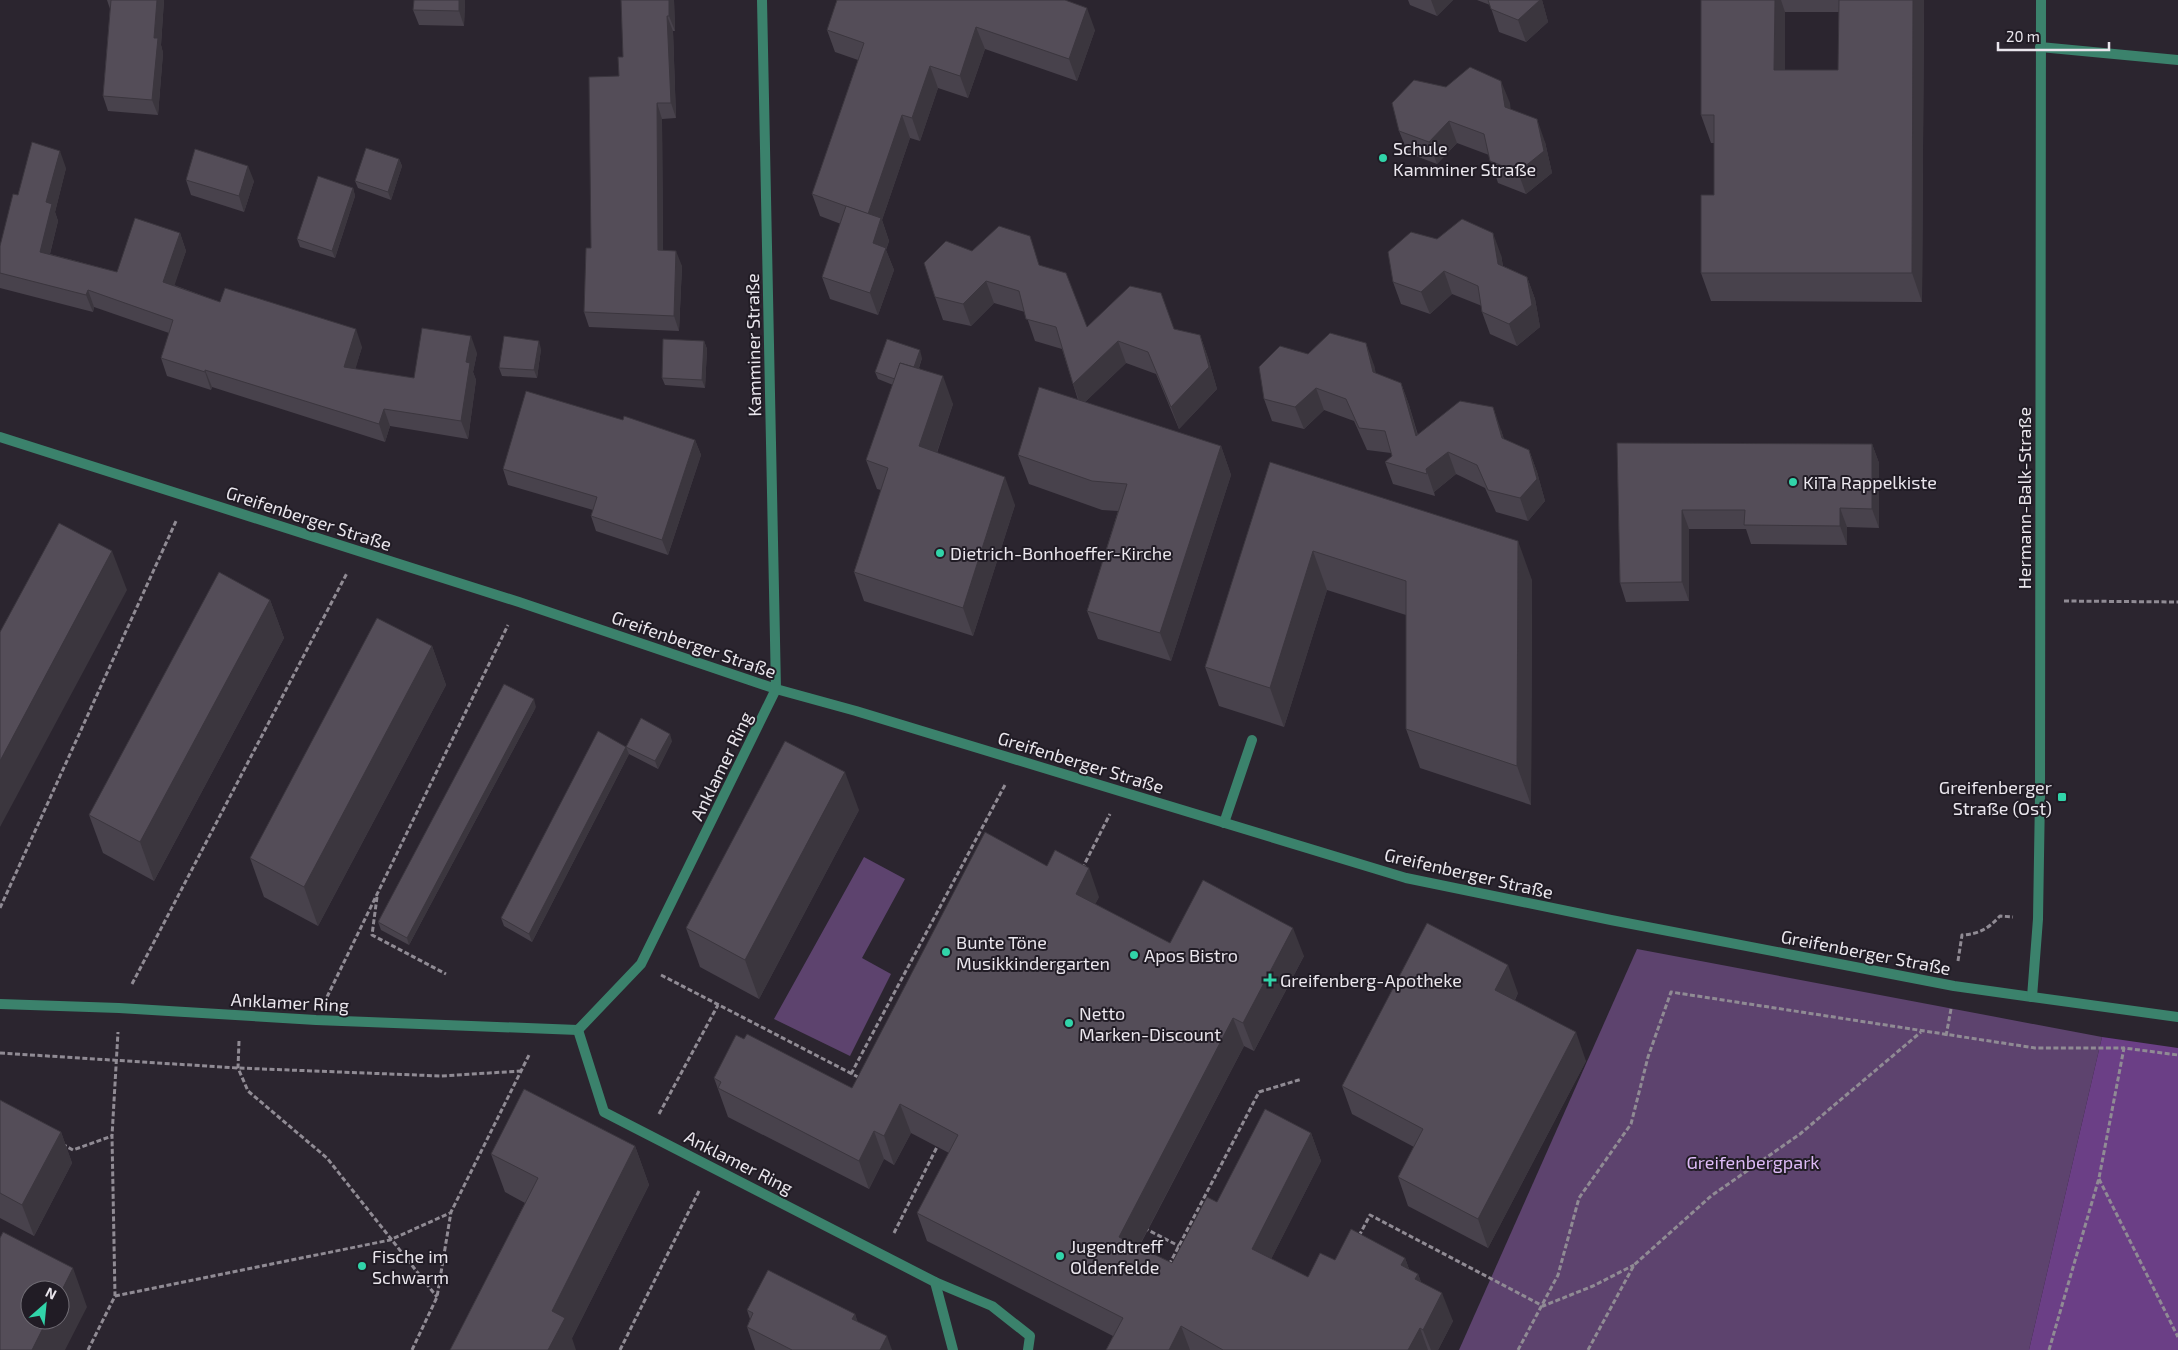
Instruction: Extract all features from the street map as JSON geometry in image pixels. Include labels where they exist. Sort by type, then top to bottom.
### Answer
[{"type":"street","name":"Kamminer Straße","points":[[762,0],[776,689]]},
{"type":"street","name":"Hermann-Balk-Straße","points":[[2032,997],[2038,919],[2040,0]]},
{"type":"street","points":[[2040,47],[2178,60]]},
{"type":"street","name":"Greifenberger Straße","points":[[0,437],[519,602],[776,689],[1018,760],[1406,878],[1611,920],[1954,986],[2178,1018]]},
{"type":"street","name":"Anklamer Ring","points":[[0,1004],[119,1008],[316,1020],[578,1030],[641,964],[776,689]]},
{"type":"street","points":[[1224,823],[1252,740]]},
{"type":"street","name":"Anklamer Ring","points":[[578,1030],[604,1112],[935,1282],[992,1306],[1030,1336],[1028,1350]]},
{"type":"street","points":[[935,1282],[953,1350]]},
{"type":"path","points":[[0,908],[188,496]]},
{"type":"path","points":[[88,1350],[115,1296],[112,1136],[119,1008],[358,551]]},
{"type":"path","points":[[2040,601],[2178,602]]},
{"type":"path","points":[[316,1020],[519,602]]},
{"type":"path","points":[[851,1074],[1018,760]]},
{"type":"path","points":[[1081,870],[1122,792]]},
{"type":"path","points":[[377,894],[372,934],[446,974]]},
{"type":"path","points":[[1957,967],[1962,935],[1976,934],[1988,928],[2000,916],[2038,919]]},
{"type":"path","points":[[641,964],[869,1083]]},
{"type":"path","points":[[1518,1350],[1558,1275],[1579,1198],[1631,1124],[1648,1057],[1671,992],[1946,1036],[2035,1048],[2124,1048],[2178,1055]]},
{"type":"path","points":[[648,1134],[718,1005]]},
{"type":"path","points":[[1946,1036],[1951,1005]]},
{"type":"path","points":[[241,1015],[238,1068],[248,1091],[327,1158],[437,1297]]},
{"type":"path","points":[[412,1350],[437,1297],[451,1212],[531,1050],[527,1028]]},
{"type":"path","points":[[1357,1240],[1370,1215],[1543,1306],[1593,1286],[1634,1265],[1710,1196],[1800,1134],[1922,1032]]},
{"type":"path","points":[[2049,1350],[2099,1178],[2124,1048]]},
{"type":"path","points":[[0,1053],[238,1068],[441,1076],[521,1071]]},
{"type":"path","points":[[1165,1272],[1259,1092],[1302,1079]]},
{"type":"path","points":[[57,1141],[74,1150],[112,1136]]},
{"type":"path","points":[[884,1255],[940,1142]]},
{"type":"path","points":[[620,1350],[712,1167]]},
{"type":"path","points":[[2099,1178],[2178,1337]]},
{"type":"path","points":[[115,1296],[390,1240],[451,1212]]},
{"type":"path","points":[[1136,1223],[1188,1246]]},
{"type":"path","points":[[1588,1350],[1634,1265]]},
{"type":"green space","points":[[864,857],[905,879],[862,958],[891,974],[850,1056],[774,1019]]},
{"type":"green space","name":"Greifenbergpark","points":[[1637,949],[2102,1037],[2029,1350],[1459,1350]]},
{"type":"shaded area","points":[[2102,1037],[2178,1048],[2178,1350],[2029,1350]]},
{"type":"building","points":[[111,0],[157,0],[154,38],[158,38],[152,100],[103,96]]},
{"type":"building","points":[[414,0],[459,0],[459,11],[413,10]]},
{"type":"building","points":[[621,0],[669,0],[669,16],[667,16],[671,103],[657,103],[658,250],[676,251],[674,316],[584,312],[586,248],[591,248],[589,77],[619,76],[618,57],[623,57]]},
{"type":"building","points":[[837,0],[1065,0],[1087,8],[1069,59],[976,27],[960,76],[930,66],[912,118],[902,115],[868,214],[812,194],[864,43],[827,30]]},
{"type":"building","points":[[1488,0],[1540,0],[1518,20],[1491,9]]},
{"type":"building","points":[[1701,0],[1775,0],[1774,70],[1838,70],[1839,0],[1913,0],[1912,273],[1701,273],[1701,195],[1714,195],[1714,115],[1701,115]]},
{"type":"building","points":[[1470,67],[1501,81],[1505,107],[1537,119],[1544,151],[1518,172],[1490,161],[1484,134],[1449,121],[1429,142],[1399,131],[1392,103],[1414,80],[1446,87]]},
{"type":"building","points":[[32,142],[60,151],[46,202],[52,204],[40,252],[117,272],[135,218],[180,233],[163,282],[220,302],[225,288],[356,329],[344,367],[414,378],[422,328],[471,336],[466,362],[470,363],[461,421],[384,409],[379,424],[161,358],[173,320],[88,290],[86,295],[0,273],[0,246],[13,194],[18,195]]},
{"type":"building","points":[[366,148],[399,159],[388,192],[355,181]]},
{"type":"building","points":[[195,149],[248,166],[239,196],[186,180]]},
{"type":"building","points":[[318,176],[353,188],[332,251],[297,239]]},
{"type":"building","points":[[846,206],[881,218],[873,243],[886,248],[870,293],[822,277]]},
{"type":"building","points":[[1462,219],[1493,233],[1498,264],[1527,277],[1532,305],[1509,324],[1482,312],[1478,286],[1444,271],[1421,292],[1393,282],[1388,252],[1411,232],[1437,239]]},
{"type":"building","points":[[999,226],[1030,236],[1039,265],[1066,273],[1087,327],[1130,286],[1161,293],[1174,329],[1200,335],[1209,367],[1171,407],[1148,352],[1118,341],[1073,384],[1056,327],[1026,319],[1019,291],[986,281],[963,304],[935,297],[924,263],[946,241],[972,251]]},
{"type":"building","points":[[1330,333],[1366,343],[1373,372],[1401,383],[1416,436],[1460,401],[1493,407],[1502,438],[1529,450],[1537,479],[1520,498],[1488,490],[1477,465],[1448,452],[1426,469],[1427,474],[1385,462],[1392,456],[1385,431],[1359,428],[1346,399],[1316,388],[1295,407],[1264,399],[1259,367],[1280,346],[1308,354]]},
{"type":"building","points":[[504,336],[539,341],[534,370],[499,368]]},
{"type":"building","points":[[663,339],[704,341],[702,380],[662,378]]},
{"type":"building","points":[[887,339],[920,350],[914,367],[900,363],[895,379],[875,372]]},
{"type":"building","name":"Dietrich-Bonhoeffer-Kirche","points":[[900,363],[943,376],[919,446],[1005,477],[963,608],[854,572],[888,468],[866,460]]},
{"type":"building","points":[[1039,387],[1221,446],[1160,633],[1087,611],[1127,484],[1092,481],[1018,455]]},
{"type":"building","points":[[526,391],[623,420],[624,416],[695,440],[662,540],[591,516],[597,497],[503,469]]},
{"type":"building","points":[[1617,443],[1872,444],[1872,509],[1840,508],[1840,526],[1744,525],[1745,510],[1682,510],[1682,582],[1620,583]]},
{"type":"building","points":[[1270,462],[1518,541],[1517,766],[1406,729],[1406,581],[1313,551],[1270,688],[1205,667]]},
{"type":"building","points":[[59,523],[112,551],[0,761],[0,632]]},
{"type":"building","points":[[219,572],[270,600],[140,842],[89,815]]},
{"type":"building","points":[[377,618],[432,646],[304,887],[250,858]]},
{"type":"building","points":[[504,684],[534,699],[407,938],[378,922]]},
{"type":"building","points":[[641,718],[670,734],[655,761],[626,747]]},
{"type":"building","points":[[598,731],[626,747],[529,934],[501,918]]},
{"type":"building","points":[[785,741],[845,772],[745,960],[686,928]]},
{"type":"building","points":[[985,832],[1047,866],[1055,850],[1089,868],[1076,894],[1170,943],[1203,880],[1293,928],[1243,1023],[1233,1018],[1119,1237],[1172,1263],[1207,1197],[1217,1202],[1265,1109],[1311,1133],[1252,1249],[1308,1277],[1320,1253],[1335,1260],[1351,1229],[1405,1258],[1401,1265],[1418,1274],[1415,1279],[1442,1293],[1423,1330],[1420,1328],[1408,1350],[1223,1350],[1181,1326],[1169,1350],[1106,1350],[1123,1318],[917,1213],[958,1135],[900,1104],[884,1136],[874,1131],[859,1161],[718,1088],[721,1082],[714,1078],[736,1035],[744,1039],[747,1034],[852,1088]]},
{"type":"building","points":[[1427,923],[1508,965],[1495,990],[1576,1032],[1478,1219],[1398,1177],[1423,1129],[1342,1086]]},
{"type":"building","points":[[524,1089],[635,1146],[552,1311],[565,1318],[548,1350],[450,1350],[538,1178],[491,1154]]},
{"type":"building","points":[[0,1100],[61,1132],[22,1205],[0,1193]]},
{"type":"building","points":[[3,1232],[73,1268],[67,1280],[20,1280],[20,1330],[42,1330],[32,1350],[0,1350],[0,1238]]},
{"type":"building","points":[[768,1270],[855,1314],[852,1319],[887,1336],[880,1350],[792,1350],[747,1327],[753,1313],[747,1310]]},
{"type":"place","name":"Schule Kamminer Straße","points":[[1383,158]]},
{"type":"place","name":"KiTa Rappelkiste","points":[[1793,482]]},
{"type":"place","name":"Dietrich-Bonhoeffer-Kirche","points":[[940,553]]},
{"type":"place","name":"Greifenberger Straße (Ost)","points":[[2062,797]]},
{"type":"place","name":"Bunte Töne Musikkindergarten","points":[[946,952]]},
{"type":"place","name":"Apos Bistro","points":[[1134,955]]},
{"type":"place","name":"Greifenberg-Apotheke","points":[[1270,980]]},
{"type":"place","name":"Netto Marken-Discount","points":[[1069,1023]]},
{"type":"place","name":"Jugendtreff Oldenfelde","points":[[1060,1256]]},
{"type":"place","name":"Fische im Schwarm","points":[[362,1266]]}]
